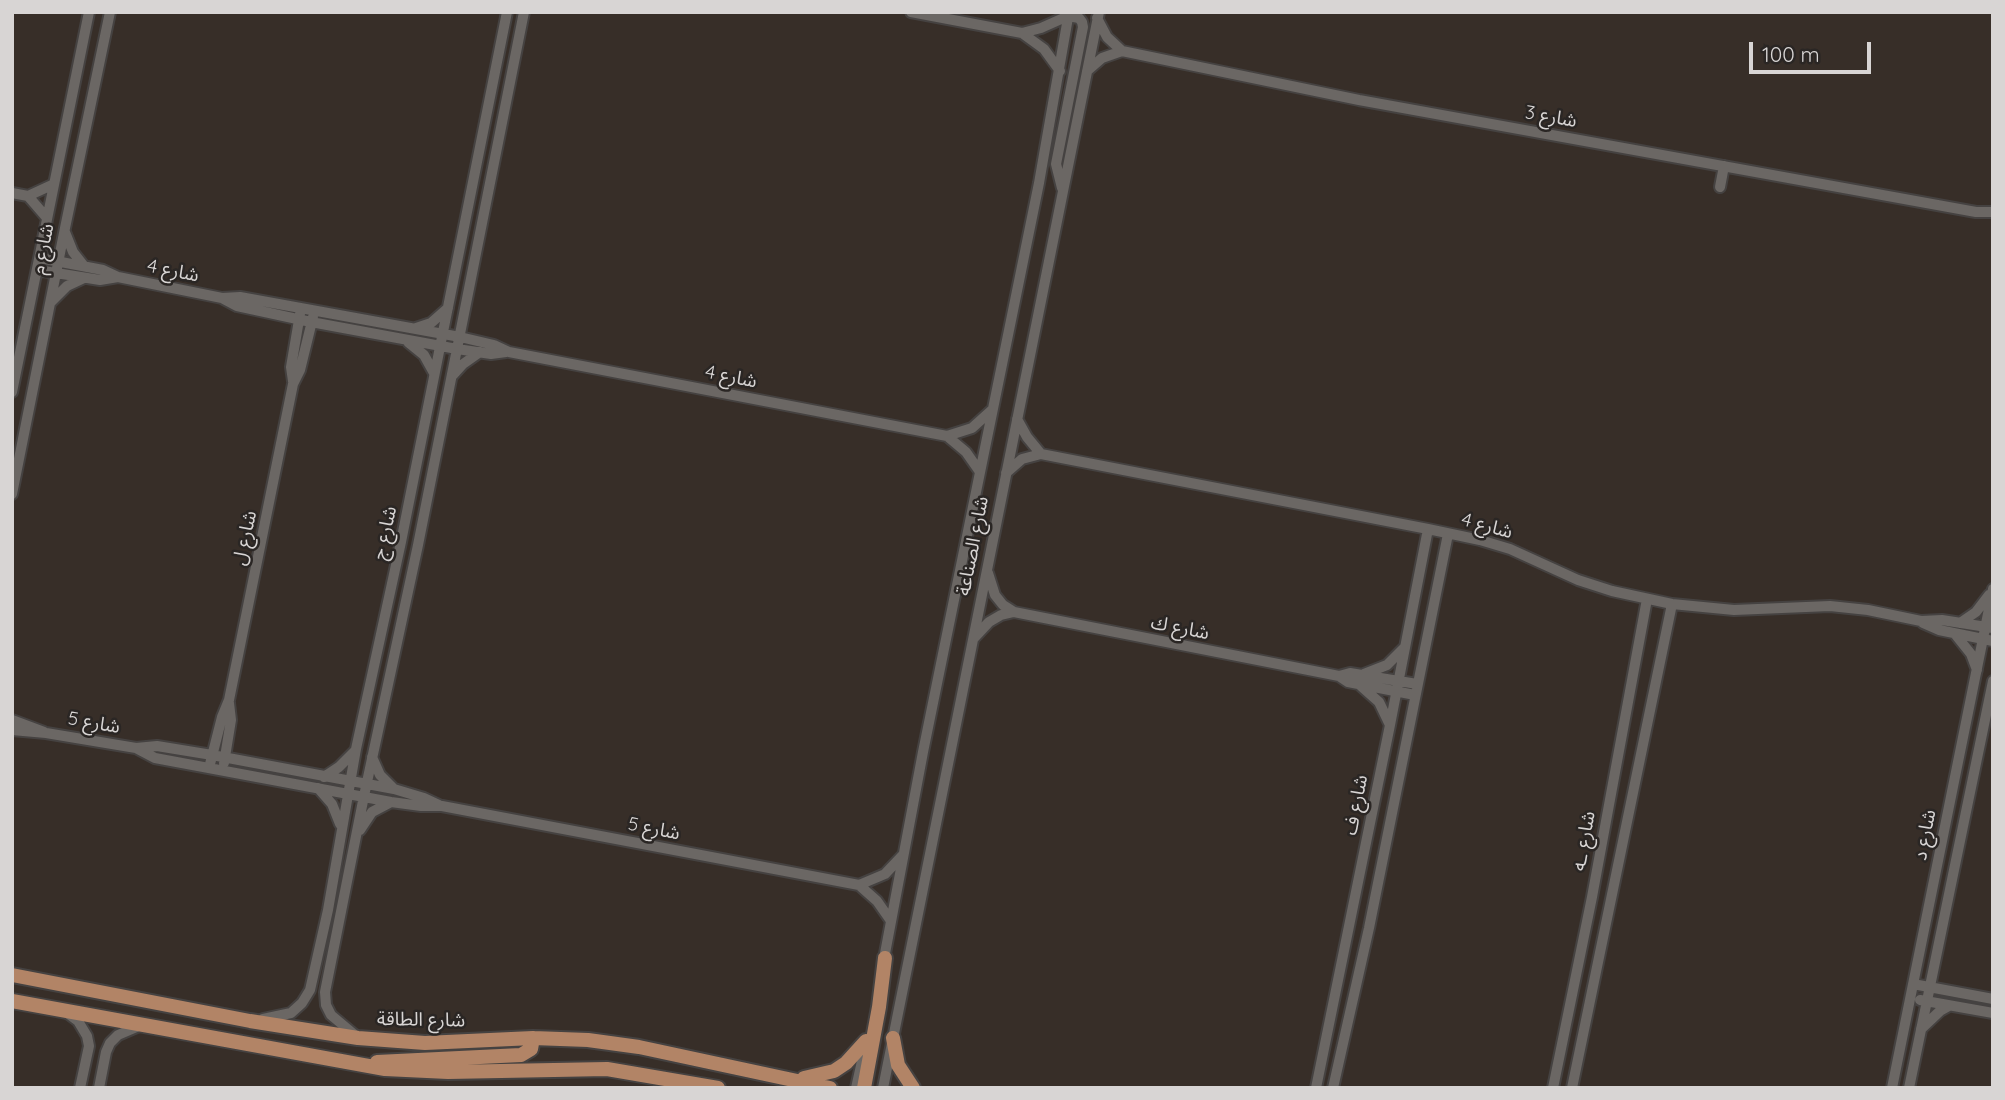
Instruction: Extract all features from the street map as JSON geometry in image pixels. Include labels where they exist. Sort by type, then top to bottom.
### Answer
[{"type":"main road","points":[[864,1088],[880,1007],[885,958]]},
{"type":"main road","name":"شارع الطاقة","points":[[12,975],[250,1021],[358,1038],[425,1043],[533,1038],[588,1040],[639,1047],[830,1088]]},
{"type":"main road","points":[[12,982],[62,986]]},
{"type":"main road","points":[[12,1001],[385,1069],[448,1072],[540,1068],[607,1069],[718,1088]]},
{"type":"main road","points":[[355,1065],[391,1060],[521,1055],[531,1049],[533,1038]]},
{"type":"main road","points":[[893,1038],[898,1065],[913,1088]]},
{"type":"main road","points":[[791,1079],[834,1071],[846,1063],[866,1041]]},
{"type":"street","name":"شارع م","points":[[13,389],[89,12]]},
{"type":"street","name":"شارع م","points":[[12,494],[110,12]]},
{"type":"street","name":"شارع ج","points":[[250,1021],[291,1013],[302,1003],[310,990],[328,910],[356,749],[401,542],[507,12]]},
{"type":"street","name":"شارع ج","points":[[358,1038],[338,1023],[326,1005],[325,992],[418,545],[449,380],[465,316],[524,12]]},
{"type":"street","points":[[911,12],[1022,33],[1044,49],[1060,71]]},
{"type":"street","points":[[1022,33],[1041,28],[1069,14],[1079,18],[1083,27],[1056,164],[1063,190]]},
{"type":"street","name":"شارع الصناعة","points":[[856,1088],[885,958],[1069,14]]},
{"type":"street","points":[[1087,71],[1102,58],[1122,51],[1107,37],[1098,15]]},
{"type":"street","name":"شارع الصناعة","points":[[883,1088],[1098,15]]},
{"type":"street","name":"شارع 3","points":[[1122,51],[1349,98],[1976,212],[1993,218]]},
{"type":"street","points":[[1720,187],[1724,166]]},
{"type":"street","points":[[12,193],[28,196],[54,184]]},
{"type":"street","points":[[28,196],[47,218]]},
{"type":"street","name":"شارع 3","points":[[1976,212],[1993,212]]},
{"type":"street","points":[[49,305],[60,291],[84,272],[69,244],[65,228]]},
{"type":"street","name":"شارع 4","points":[[40,258],[58,261],[100,280],[118,278],[222,298],[240,297],[300,314],[460,337],[480,347]]},
{"type":"street","name":"شارع 4","points":[[37,270],[56,274],[84,272]]},
{"type":"street","points":[[412,329],[431,323],[448,308]]},
{"type":"street","name":"شارع ل","points":[[293,384],[291,367],[300,314]]},
{"type":"street","name":"شارع 4","points":[[313,316],[406,340],[457,349],[480,347],[509,352],[947,436]]},
{"type":"street","name":"شارع ل","points":[[209,768],[218,729],[229,700],[293,384],[300,370],[313,316]]},
{"type":"street","points":[[449,380],[480,347],[465,316]]},
{"type":"street","points":[[406,340],[424,355],[434,373]]},
{"type":"street","points":[[13,389],[33,389]]},
{"type":"street","points":[[947,436],[972,428],[992,410]]},
{"type":"street","points":[[1006,473],[1022,459],[1041,454],[1017,419]]},
{"type":"street","points":[[947,436],[966,452],[980,472]]},
{"type":"street","name":"شارع 4","points":[[1041,454],[1428,529],[1500,546],[1578,580],[1672,604],[1734,610],[1830,606],[1868,610],[1921,621],[1939,630],[1989,627]]},
{"type":"street","name":"شارع ف","points":[[1316,1088],[1428,529]]},
{"type":"street","name":"شارع ف","points":[[1333,1088],[1448,534]]},
{"type":"street","points":[[401,542],[418,545]]},
{"type":"street","points":[[988,570],[989,583],[995,595],[1003,605],[1014,612]]},
{"type":"street","points":[[1977,670],[1958,628],[1982,606],[1993,589]]},
{"type":"street","name":"شارع د","points":[[1892,1088],[1977,670],[1988,640],[1993,589]]},
{"type":"street","name":"شارع ـه","points":[[1553,1088],[1592,897],[1647,599]]},
{"type":"street","name":"شارع ـه","points":[[1573,1088],[1672,604]]},
{"type":"street","points":[[971,643],[978,631],[989,622],[1014,612]]},
{"type":"street","name":"شارع ك","points":[[1014,612],[1339,676],[1350,673],[1359,680],[1416,690]]},
{"type":"street","name":"شارع 4","points":[[1958,628],[1988,640]]},
{"type":"street","points":[[1390,725],[1379,702],[1359,680],[1387,665],[1407,644]]},
{"type":"street","points":[[376,656],[393,660]]},
{"type":"street","name":"شارع د","points":[[1909,1088],[1992,685]]},
{"type":"street","name":"شارع ل","points":[[222,770],[231,720],[229,700]]},
{"type":"street","name":"شارع 5","points":[[12,720],[46,733]]},
{"type":"street","points":[[189,751],[206,743],[218,729]]},
{"type":"street","name":"شارع 5","points":[[12,730],[136,748],[157,746],[225,757],[324,777],[349,788]]},
{"type":"street","points":[[228,738],[237,754],[253,763]]},
{"type":"street","name":"شارع 5","points":[[136,748],[155,758],[318,788],[394,789],[424,797],[442,806]]},
{"type":"street","points":[[324,777],[339,767],[356,749]]},
{"type":"street","points":[[372,757],[380,775],[394,789]]},
{"type":"street","points":[[318,788],[332,804],[341,827]]},
{"type":"street","name":"شارع 5","points":[[365,790],[391,802],[442,806],[859,885]]},
{"type":"street","points":[[357,836],[372,812],[391,802]]},
{"type":"street","points":[[891,920],[877,901],[859,885],[885,874],[904,854]]},
{"type":"street","points":[[1592,897],[1613,901]]},
{"type":"street","points":[[328,910],[342,912]]},
{"type":"street","points":[[1350,925],[1368,928]]},
{"type":"street","points":[[1933,967],[1957,992]]},
{"type":"street","points":[[1913,984],[1993,999]]},
{"type":"street","points":[[1910,999],[1993,1013]]},
{"type":"street","points":[[1921,1029],[1949,1006]]},
{"type":"street","points":[[64,1010],[78,1021],[87,1036],[89,1046],[80,1088]]},
{"type":"street","points":[[99,1088],[110,1043],[118,1035],[143,1025]]},
{"type":"shaded area","points":[[12,12],[1993,12],[1993,1088],[12,1088]]}]
